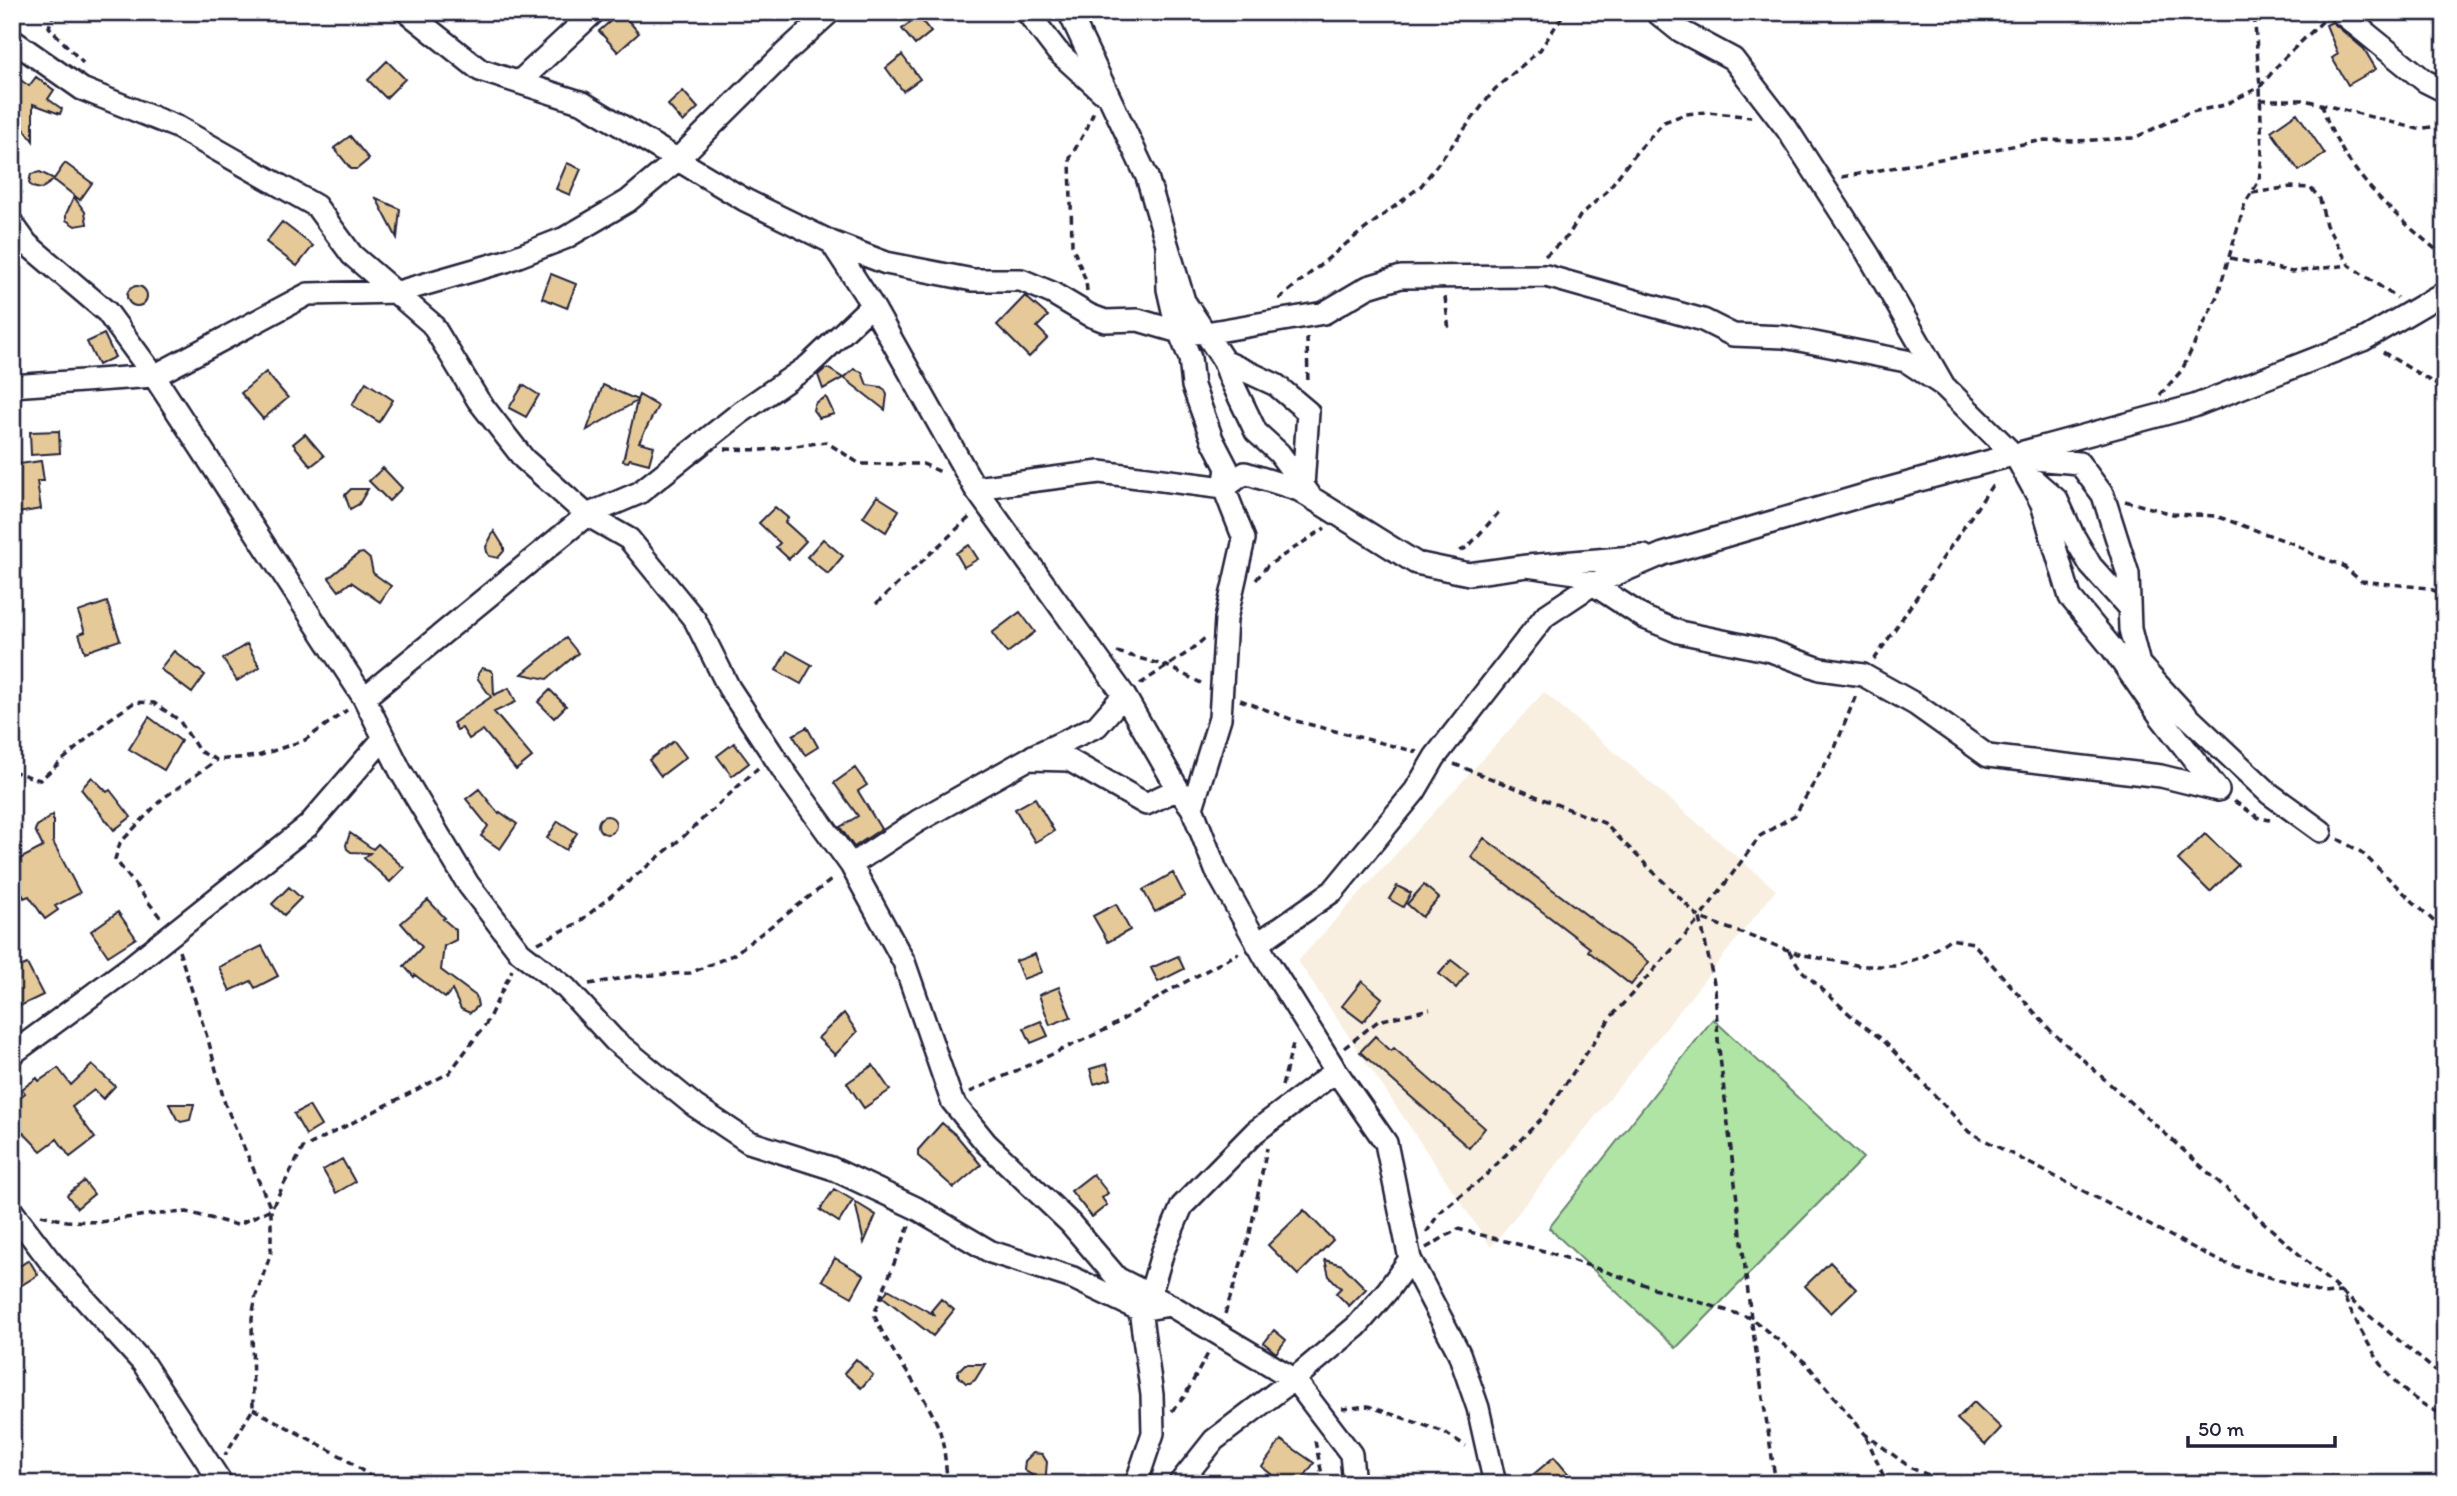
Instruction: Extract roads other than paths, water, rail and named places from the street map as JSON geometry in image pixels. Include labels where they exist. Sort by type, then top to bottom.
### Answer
[{"type":"street","points":[[407,12],[480,70],[583,103],[745,200],[831,242],[886,263],[973,280],[1021,280],[1105,321],[1138,320],[1179,332],[1206,333],[1324,313],[1368,287],[1401,276],[1546,276],[1703,320],[1733,335],[1784,337],[1906,362],[1944,386],[2057,500],[2091,566],[2129,608]]},
{"type":"street","points":[[519,82],[594,12]]},
{"type":"street","points":[[12,386],[153,376],[308,294],[398,292],[506,261],[565,238],[628,201],[677,160],[830,12]]},
{"type":"street","points":[[1027,12],[1057,51],[1103,92]]},
{"type":"street","points":[[1069,12],[1103,92],[1147,177],[1184,301],[1224,361],[1256,432],[1279,453],[1308,493]]},
{"type":"street","points":[[1656,12],[1677,29],[1733,59],[1787,129],[1868,254],[1944,386]]},
{"type":"street","points":[[2340,12],[2425,81],[2445,91]]},
{"type":"street","points":[[12,40],[82,89],[177,127],[316,206],[352,255],[432,324],[478,400],[524,459],[587,515],[629,539],[695,620],[729,688],[772,755],[851,865],[904,962],[952,1101],[986,1143],[1070,1223],[1117,1278],[1145,1303]]},
{"type":"street","points":[[12,223],[27,244],[107,312],[153,376],[364,698],[401,772],[468,884],[520,952],[566,988],[614,1040],[695,1106],[750,1142],[831,1168],[916,1208],[991,1252],[1145,1303],[1170,1305],[1294,1379],[1351,1454],[1354,1484]]},
{"type":"street","points":[[831,242],[872,305],[980,496],[1124,695],[1178,789],[1192,808],[1216,870],[1257,944],[1333,1066],[1386,1143],[1410,1259],[1459,1353],[1478,1408],[1495,1484]]},
{"type":"street","points":[[1167,246],[1168,289],[1179,332],[1190,358],[1194,386],[1212,439],[1227,468],[1224,488],[1244,539],[1226,619],[1220,718],[1192,808]]},
{"type":"street","points":[[1257,944],[1333,891],[1415,791],[1435,757],[1545,617],[1593,584],[1663,554],[2017,461],[2194,406],[2363,340],[2445,292]]},
{"type":"street","points":[[364,698],[587,515],[639,493],[740,413],[808,366],[872,305]]},
{"type":"street","points":[[1224,361],[1276,385],[1308,412],[1308,493]]},
{"type":"street","points":[[2017,461],[2079,463],[2103,495],[2128,574],[2130,629],[2139,664],[2186,716],[2270,794],[2321,831]]},
{"type":"street","points":[[1527,566],[1576,573],[1645,618],[1679,632],[1771,651],[1820,669],[1863,675],[1915,704],[1988,755],[2161,776],[2218,790],[2160,716],[2112,648],[2070,597],[2042,504],[2017,461]]},
{"type":"street","points":[[980,496],[1100,472],[1224,488],[1245,473],[1308,493],[1416,564],[1469,574],[1663,554]]},
{"type":"street","points":[[851,865],[918,821],[1028,759],[1097,726],[1124,695]]},
{"type":"street","points":[[12,1054],[173,934],[308,826],[384,738]]},
{"type":"street","points":[[1028,759],[1069,760],[1146,804],[1178,789]]},
{"type":"street","points":[[1136,1484],[1153,1433],[1153,1395],[1145,1303],[1182,1206],[1255,1132],[1333,1066]]},
{"type":"street","points":[[12,1211],[50,1261],[143,1363],[218,1478]]},
{"type":"street","points":[[1179,1484],[1214,1440],[1294,1379],[1357,1326],[1410,1259]]}]
